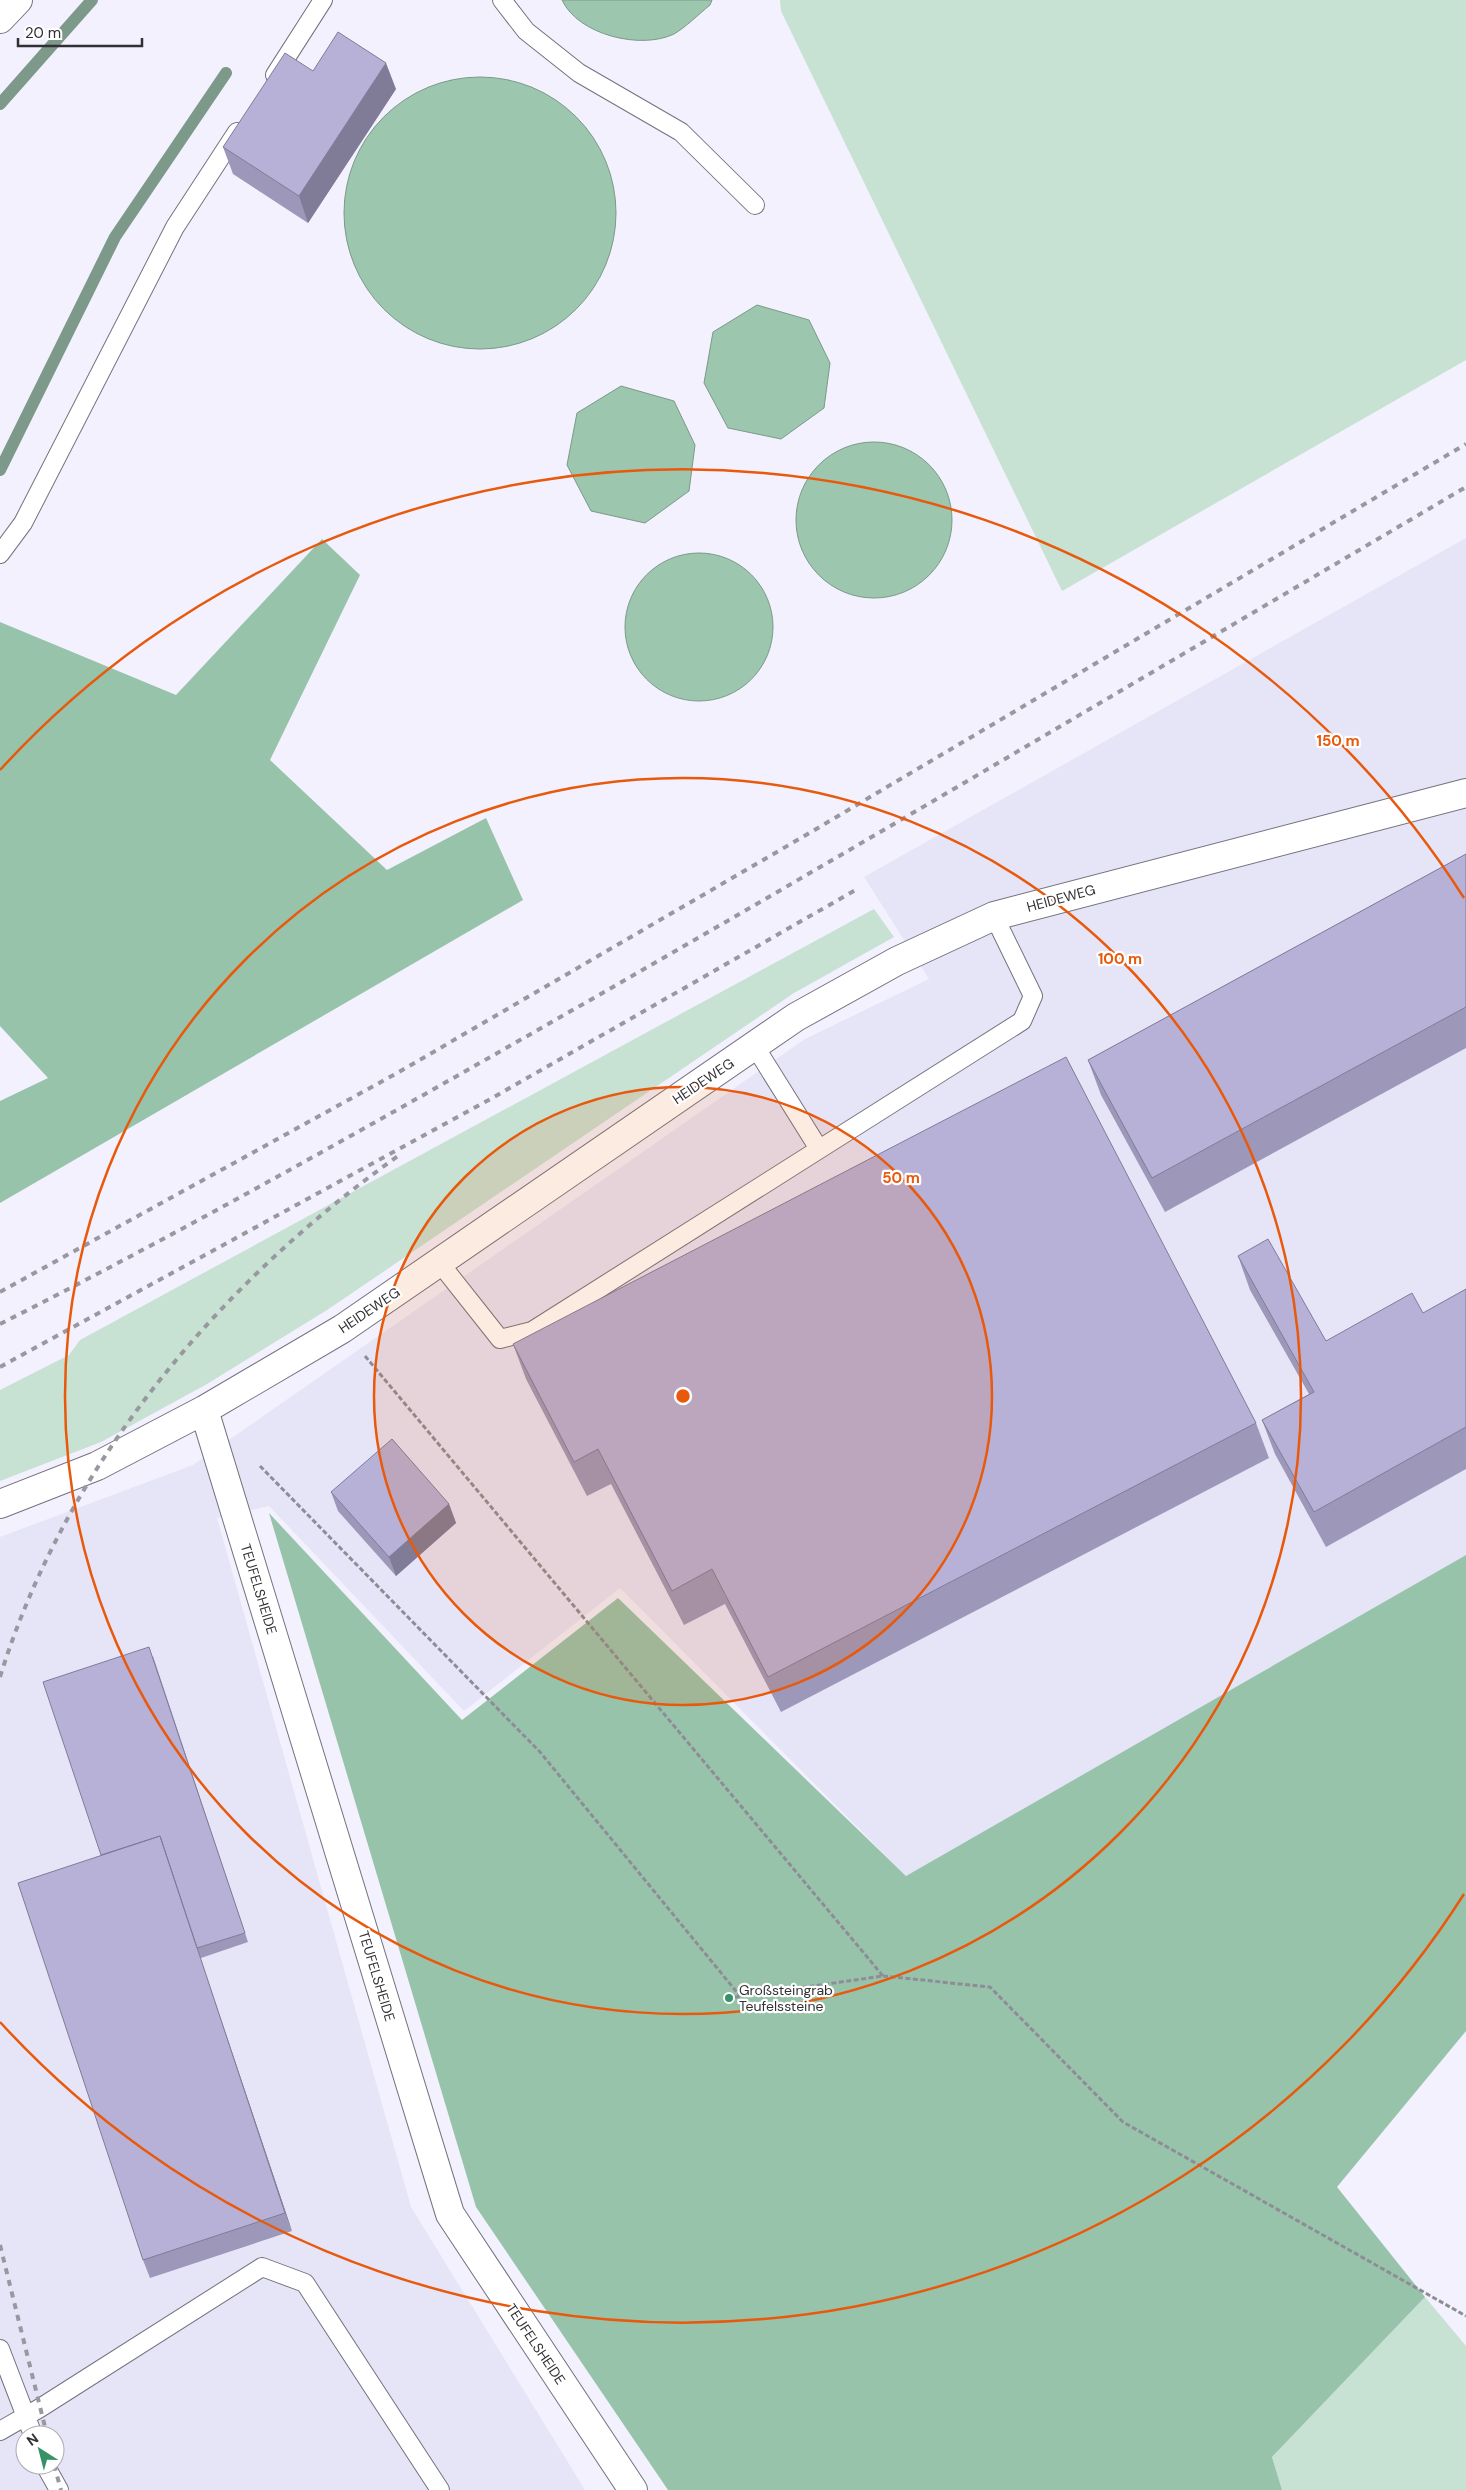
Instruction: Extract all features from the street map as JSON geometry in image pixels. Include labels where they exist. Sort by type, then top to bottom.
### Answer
[{"type":"street","points":[[0,19],[18,0]]},
{"type":"street","name":"HEIDEWEG","points":[[0,1504],[98,1466],[204,1410],[342,1329],[796,1017],[897,961],[994,916],[1466,793]]},
{"type":"street","name":"TEUFELSHEIDE","points":[[204,1410],[450,2214],[633,2490]]},
{"type":"lane","points":[[265,89],[323,0]]},
{"type":"lane","points":[[502,0],[526,31],[579,73],[681,132],[755,206]]},
{"type":"lane","points":[[0,554],[23,523],[175,227],[244,122]]},
{"type":"lane","points":[[439,1262],[500,1338],[532,1331],[1022,1021],[1033,996],[994,916]]},
{"type":"lane","points":[[754,1045],[820,1149]]},
{"type":"lane","points":[[0,2431],[27,2416],[262,2267],[305,2283],[440,2490]]},
{"type":"lane","points":[[0,2349],[30,2425]]},
{"type":"lane","points":[[48,2475],[53,2490]]},
{"type":"lane","points":[[50,2475],[59,2490]]},
{"type":"path","points":[[342,1329],[883,1976]]},
{"type":"path","points":[[259,1466],[540,1752],[741,1997]]},
{"type":"path","points":[[729,1998],[883,1976],[990,1988],[1123,2122],[1466,2316]]},
{"type":"shaded area","points":[[562,0],[712,0],[710,5],[674,34],[660,39],[628,40],[596,30],[582,22],[570,12]]},
{"type":"shaded area","points":[[780,0],[1466,0],[1466,360],[1062,591],[781,11]]},
{"type":"shaded area","points":[[480,77],[519,83],[544,93],[576,117],[593,138],[605,161],[613,187],[616,213],[610,252],[600,277],[576,309],[555,326],[532,338],[506,346],[480,349],[441,343],[416,333],[384,309],[367,288],[355,265],[347,239],[344,213],[350,174],[360,149],[384,117],[405,100],[428,88],[454,80]]},
{"type":"shaded area","points":[[757,305],[809,320],[830,363],[824,408],[781,439],[728,428],[704,383],[713,332]]},
{"type":"shaded area","points":[[621,386],[674,401],[695,445],[689,491],[645,523],[591,511],[567,465],[577,413]]},
{"type":"shaded area","points":[[866,442],[882,442],[897,445],[911,451],[924,459],[935,470],[949,497],[952,520],[951,535],[943,557],[935,570],[924,581],[897,595],[882,598],[866,598],[851,595],[837,589],[824,581],[813,570],[799,543],[796,528],[796,512],[799,497],[805,483],[813,470],[824,459],[851,445]]},
{"type":"shaded area","points":[[1466,538],[1466,1555],[906,1876],[620,1588],[464,1711],[269,1506],[217,1518],[411,2207],[585,2490],[0,2490],[0,1537],[193,1465],[805,1039],[929,979],[864,877]]},
{"type":"shaded area","points":[[322,539],[360,575],[270,760],[387,870],[486,818],[523,900],[0,1203],[0,1101],[48,1078],[0,1026],[0,622],[176,695]]},
{"type":"shaded area","points":[[699,553],[714,554],[727,558],[752,574],[768,599],[772,612],[772,642],[768,655],[752,680],[727,696],[714,700],[699,701],[684,700],[671,696],[646,680],[630,655],[626,642],[625,627],[626,612],[630,599],[646,574],[671,558],[684,554]]},
{"type":"shaded area","points":[[874,909],[894,937],[794,993],[327,1310],[207,1384],[101,1442],[0,1481],[0,1390],[69,1355],[80,1340]]},
{"type":"shaded area","points":[[269,1513],[462,1720],[618,1598],[906,1876],[1466,1555],[1466,2031],[1337,2187],[1425,2297],[1272,2457],[1282,2490],[668,2490],[476,2207]]},
{"type":"shaded area","points":[[1425,2297],[1466,2346],[1466,2490],[1282,2490],[1272,2457]]},
{"type":"building","points":[[338,32],[386,63],[299,196],[223,147],[285,53],[313,71]]},
{"type":"building","points":[[1466,854],[1466,1007],[1152,1178],[1088,1060]]},
{"type":"building","points":[[1066,1057],[1256,1423],[768,1677],[712,1569],[672,1591],[598,1449],[574,1462],[513,1344]]},
{"type":"building","points":[[1268,1239],[1326,1341],[1412,1293],[1423,1313],[1466,1289],[1466,1427],[1314,1512],[1262,1420],[1314,1392],[1238,1256]]},
{"type":"building","points":[[392,1439],[449,1504],[389,1557],[331,1492]]},
{"type":"building","points":[[149,1647],[245,1933],[197,1948],[160,1836],[101,1855],[43,1682]]},
{"type":"building","points":[[160,1836],[285,2213],[143,2260],[18,1883]]},
{"type":"waterway","points":[[0,104],[92,0]]},
{"type":"waterway","points":[[0,470],[115,237],[226,73]]},
{"type":"railway","points":[[0,1292],[399,1072],[806,835],[1466,444]]},
{"type":"railway","points":[[0,1324],[205,1216],[543,1027],[890,826],[1466,487]]},
{"type":"railway","points":[[0,1367],[494,1097],[859,888]]},
{"type":"railway","points":[[0,1677],[29,1599],[65,1524],[107,1452],[156,1385],[210,1321],[269,1261],[332,1206],[398,1156]]},
{"type":"railway","points":[[0,2245],[45,2425]]},
{"type":"railway","points":[[57,2475],[61,2490]]},
{"type":"place","name":"Großsteingrab Teufelssteine","points":[[729,1998]]}]
